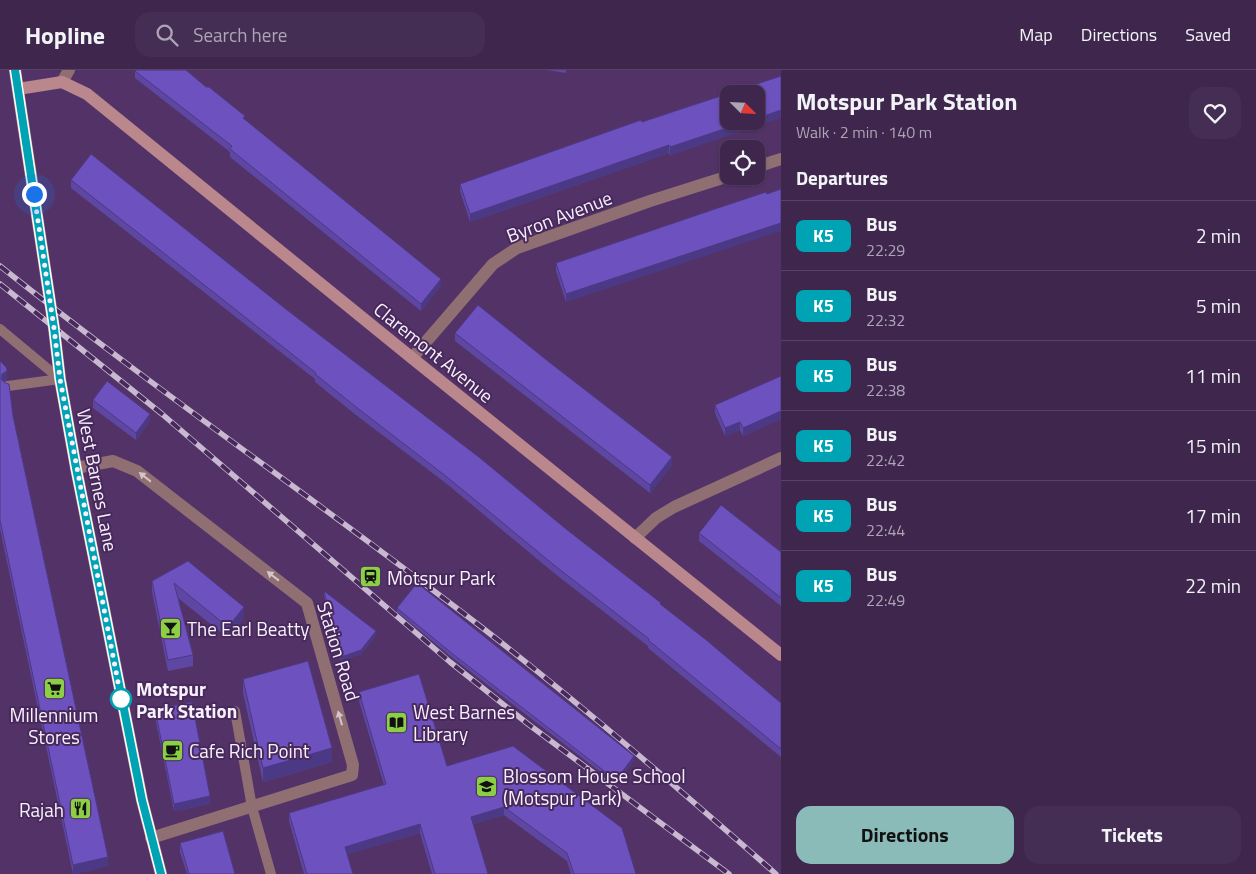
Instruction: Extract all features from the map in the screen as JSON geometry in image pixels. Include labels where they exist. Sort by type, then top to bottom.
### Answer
[{"type":"street","name":"West Barnes Lane","points":[[15,70],[60,379],[76,468],[140,791],[161,874]]},
{"type":"street","points":[[18,89],[62,82],[69,70]]},
{"type":"street","name":"Claremont Avenue","points":[[62,82],[87,94],[781,655]]},
{"type":"street","points":[[765,164],[781,159]]},
{"type":"street","name":"Byron Avenue","points":[[412,358],[493,264],[517,248],[650,201],[720,179]]},
{"type":"street","points":[[635,538],[656,518],[674,507],[781,458]]},
{"type":"street","name":"Station Road","points":[[76,468],[114,461],[137,471],[307,603],[353,765],[352,775],[151,838]]},
{"type":"lane","points":[[0,329],[60,379]]},
{"type":"lane","points":[[8,386],[60,379]]},
{"type":"lane","points":[[235,711],[252,807],[271,874]]},
{"type":"building","points":[[136,70],[186,70],[245,116],[243,118],[441,279],[421,304],[230,149],[232,146]]},
{"type":"building","points":[[781,76],[781,110],[765,116],[765,85],[754,85]]},
{"type":"building","points":[[720,96],[721,130],[670,147],[669,145],[470,214],[460,184],[641,120],[642,122]]},
{"type":"building","points":[[91,154],[287,310],[480,458],[566,529],[661,603],[781,703],[781,749],[649,639],[554,565],[447,477],[71,180]]},
{"type":"building","points":[[781,189],[781,223],[566,294],[556,263],[766,192],[767,194]]},
{"type":"building","points":[[478,305],[672,457],[650,485],[455,333]]},
{"type":"building","points":[[0,361],[7,371],[2,374],[1,379],[9,384],[13,416],[108,857],[73,865],[0,520]]},
{"type":"building","points":[[781,376],[781,411],[743,428],[740,422],[725,428],[715,405]]},
{"type":"building","points":[[107,381],[150,414],[136,433],[93,400]]},
{"type":"building","points":[[721,505],[781,552],[781,598],[699,533]]},
{"type":"building","name":"The Earl Beatty","points":[[188,561],[244,607],[228,627],[174,583],[193,655],[168,660],[152,581]]},
{"type":"building","points":[[417,583],[634,756],[616,780],[454,655],[397,608]]},
{"type":"building","points":[[324,591],[376,631],[361,650],[341,657]]},
{"type":"building","points":[[308,661],[332,748],[263,768],[243,679]]},
{"type":"building","name":"Blossom House School (Motspur Park)","points":[[419,674],[447,766],[513,746],[622,828],[636,874],[574,874],[567,853],[504,807],[471,817],[488,874],[435,874],[420,824],[345,847],[353,874],[307,874],[289,813],[386,784],[359,692]]},
{"type":"building","points":[[192,702],[210,796],[174,804],[155,709]]},
{"type":"building","points":[[223,831],[235,874],[189,874],[180,843]]},
{"type":"railway","points":[[0,266],[119,358],[480,626],[593,717],[776,874]]},
{"type":"railway","points":[[0,284],[162,414],[450,662],[528,724],[729,874]]},
{"type":"bus line","name":"K5","points":[[15,70],[60,379],[76,468],[142,800],[161,874]]},
{"type":"place","name":"Motspur Park","points":[[371,577]]},
{"type":"place","name":"The Earl Beatty","points":[[171,628]]},
{"type":"place","name":"Millennium Stores","points":[[54,688]]},
{"type":"place","name":"Motspur Park Station","points":[[121,699]]},
{"type":"place","name":"West Barnes Library","points":[[397,722]]},
{"type":"place","name":"Cafe Rich Point","points":[[173,750]]},
{"type":"place","name":"Blossom House School (Motspur Park)","points":[[487,786]]},
{"type":"place","name":"Rajah","points":[[80,809]]},
{"type":"route","points":[[34,194],[60,379],[122,703],[121,699]]}]
